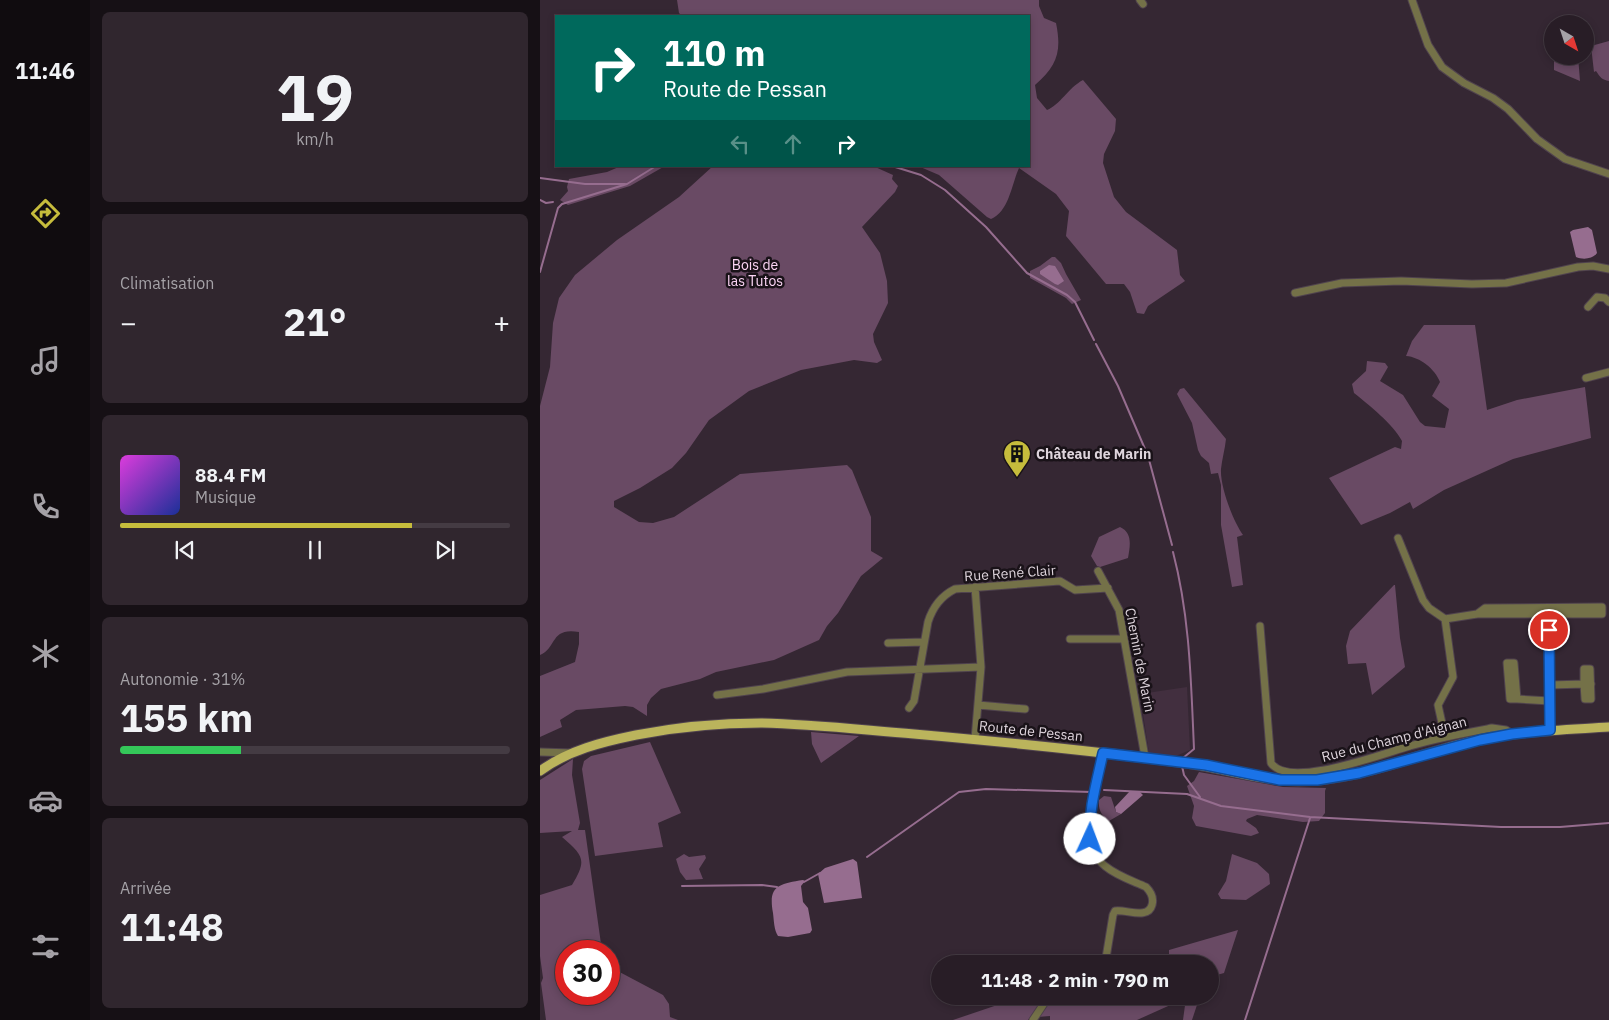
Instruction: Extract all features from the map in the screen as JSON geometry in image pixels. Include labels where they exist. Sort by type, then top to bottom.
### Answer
[{"type":"main road","name":"Route de Pessan","points":[[540,771],[572,753],[603,742],[655,731],[733,724],[788,724],[975,739],[1145,757],[1206,765],[1280,780],[1298,781],[1326,779],[1359,773],[1470,742],[1512,734],[1609,727]]},
{"type":"street","points":[[1412,0],[1428,45],[1442,67],[1464,84],[1493,98],[1508,109],[1537,139],[1565,158],[1609,174]]},
{"type":"street","points":[[1295,293],[1342,283],[1401,281],[1472,284],[1506,283],[1578,267],[1593,266],[1609,269]]},
{"type":"street","points":[[1588,307],[1597,297],[1605,298],[1609,302]]},
{"type":"street","points":[[1586,378],[1609,372]]},
{"type":"street","points":[[1398,538],[1423,600],[1429,608],[1445,619],[1477,614],[1602,614],[1602,607],[1484,608],[1477,614]]},
{"type":"street","name":"Chemin de Marin","points":[[1098,571],[1119,610],[1145,757]]},
{"type":"street","name":"Rue René Clair","points":[[909,708],[914,701],[931,612],[941,598],[955,589],[1060,581],[1075,590],[1108,588]]},
{"type":"street","points":[[975,587],[981,667],[975,739]]},
{"type":"street","points":[[1549,614],[1550,730]]},
{"type":"street","points":[[1445,619],[1453,677],[1438,705],[1445,737]]},
{"type":"street","name":"Rue du Champ d'Aignan","points":[[1260,626],[1271,762],[1274,766],[1296,772],[1313,772],[1359,762],[1445,737],[1492,728],[1506,730],[1512,734]]},
{"type":"street","points":[[1070,639],[1124,639]]},
{"type":"street","points":[[888,643],[924,642]]},
{"type":"street","points":[[1516,699],[1514,663],[1508,663],[1510,699],[1550,701]]},
{"type":"street","points":[[717,696],[764,689],[847,672],[981,667]]},
{"type":"street","points":[[1550,685],[1588,684]]},
{"type":"street","points":[[978,705],[1025,709]]},
{"type":"street","points":[[1409,746],[1412,757]]},
{"type":"street","points":[[540,752],[572,753]]},
{"type":"street","points":[[1103,753],[1089,828],[1094,852],[1104,866],[1146,887],[1153,899],[1150,909],[1146,912],[1115,911],[1112,915],[1106,955]]},
{"type":"street","points":[[1032,1020],[1043,1005]]},
{"type":"shaded area","points":[[1588,227],[1592,230],[1597,253],[1593,257],[1588,258],[1576,257],[1570,232]]},
{"type":"shaded area","points":[[1049,265],[1055,266],[1064,281],[1058,285],[1040,274],[1040,271]]},
{"type":"shaded area","points":[[1187,687],[1190,750],[1176,756],[1149,753],[1140,694]]},
{"type":"shaded area","points":[[1130,791],[1140,792],[1143,795],[1121,814],[1116,812],[1115,807]]},
{"type":"shaded area","points":[[853,859],[857,862],[862,898],[824,903],[818,874],[825,868]]},
{"type":"shaded area","points":[[805,881],[801,886],[803,902],[808,908],[812,930],[810,933],[788,937],[778,936],[772,904],[774,892],[781,885]]},
{"type":"green space","points":[[677,0],[1039,0],[1039,6],[1044,18],[1056,23],[1058,50],[1053,65],[1035,85],[1037,98],[1047,110],[1052,108],[1073,87],[1083,80],[1116,119],[1115,131],[1104,154],[1103,163],[1114,197],[1126,212],[1177,250],[1180,275],[1185,281],[1148,306],[1144,314],[1137,313],[1130,292],[1124,284],[1106,284],[1066,236],[1069,211],[1056,194],[1019,168],[1006,204],[991,219],[939,175],[920,167],[1030,167],[1030,15],[681,15]]},
{"type":"green space","points":[[1609,41],[1609,81],[1601,78],[1596,71],[1594,72],[1594,45]]},
{"type":"green space","points":[[1554,65],[1579,65],[1580,81],[1554,70]]},
{"type":"green space","points":[[619,167],[663,167],[630,186],[568,205],[560,200],[568,191],[569,179],[607,172]]},
{"type":"green space","name":"Bois de las Tutos","points":[[712,167],[875,167],[893,175],[892,179],[898,186],[895,192],[862,227],[880,253],[887,281],[888,303],[873,334],[874,342],[882,360],[877,363],[854,360],[801,370],[749,391],[709,420],[686,453],[672,468],[640,488],[614,501],[614,507],[639,522],[653,523],[674,517],[740,474],[847,465],[852,470],[871,517],[871,551],[883,558],[861,576],[819,640],[774,660],[716,672],[700,679],[661,689],[651,698],[647,705],[647,716],[633,707],[625,706],[576,710],[560,720],[562,727],[540,737],[540,676],[575,662],[579,644],[579,632],[563,632],[540,655],[540,406],[550,367],[553,323],[559,298],[575,275],[617,240],[679,197]]},
{"type":"green space","points":[[1055,257],[1061,263],[1081,300],[1072,304],[1066,298],[1030,278],[1030,271]]},
{"type":"green space","points":[[1424,325],[1475,325],[1487,410],[1517,400],[1585,387],[1591,438],[1513,459],[1444,490],[1413,509],[1410,502],[1361,525],[1329,478],[1395,447],[1401,449],[1402,441],[1387,422],[1354,393],[1352,384],[1366,371],[1367,361],[1385,363],[1388,367],[1380,381],[1403,395],[1420,422],[1425,426],[1445,428],[1449,409],[1432,396],[1440,382],[1438,377],[1422,361],[1406,356],[1412,341]]},
{"type":"green space","points":[[1184,388],[1226,439],[1221,476],[1228,504],[1243,535],[1237,537],[1243,585],[1232,587],[1221,525],[1221,485],[1218,473],[1211,474],[1209,463],[1201,456],[1198,450],[1192,423],[1177,394],[1180,389]]},
{"type":"green space","points":[[1120,527],[1129,536],[1128,558],[1100,567],[1097,566],[1091,556],[1099,537]]},
{"type":"green space","points":[[1394,585],[1405,667],[1372,695],[1366,663],[1348,664],[1346,646],[1350,631]]},
{"type":"green space","points":[[811,732],[859,736],[821,763],[812,744]]},
{"type":"green space","points":[[650,742],[681,813],[658,823],[663,847],[595,856],[582,769],[584,761],[591,756]]},
{"type":"green space","points":[[573,759],[572,775],[580,823],[578,830],[585,830],[600,940],[555,940],[555,1005],[620,1005],[620,972],[663,995],[669,1004],[670,1017],[678,1020],[546,1020],[541,983],[543,978],[540,956],[540,895],[572,885],[580,870],[581,859],[575,849],[562,837],[572,831],[540,833],[540,780]]},
{"type":"green space","points":[[1199,772],[1283,787],[1326,788],[1325,813],[1319,821],[1303,822],[1257,815],[1246,821],[1256,828],[1259,833],[1251,836],[1196,826],[1192,818],[1194,806],[1187,786],[1194,781]]},
{"type":"green space","points":[[1104,796],[1111,797],[1116,812],[1121,814],[1109,821],[1102,815],[1099,807],[1099,800]]},
{"type":"green space","points":[[684,854],[689,857],[705,855],[706,858],[699,869],[703,879],[686,880],[680,872],[676,859]]},
{"type":"green space","points":[[1232,854],[1257,863],[1269,874],[1270,884],[1246,900],[1221,899],[1218,894],[1226,881]]},
{"type":"green space","points":[[1238,930],[1224,973],[1219,974],[1219,955],[1169,955],[1169,950]]},
{"type":"green space","points":[[997,1005],[1039,1005],[1028,1020],[953,1020]]},
{"type":"green space","points":[[1046,1005],[1170,1005],[1137,1020],[1050,1020],[1050,1016],[1037,1017]]},
{"type":"green space","points":[[1185,1005],[1197,1005],[1192,1020],[1183,1020]]},
{"type":"waterway","points":[[540,272],[558,208],[562,204],[627,184],[654,167]]},
{"type":"waterway","points":[[895,167],[921,175],[945,190],[986,227],[1027,273],[1067,295],[1075,302],[1094,340]]},
{"type":"waterway","points":[[540,178],[585,184],[625,184]]},
{"type":"waterway","points":[[540,200],[546,203],[553,202]]},
{"type":"waterway","points":[[1096,344],[1118,386],[1148,456],[1172,545]]},
{"type":"waterway","points":[[1173,552],[1183,601],[1192,699],[1194,749],[1183,758]]},
{"type":"waterway","points":[[1182,766],[1184,775],[1200,797]]},
{"type":"waterway","points":[[867,857],[959,792],[986,789],[1091,792]]},
{"type":"waterway","points":[[1104,790],[1187,794],[1221,806],[1310,817],[1501,827],[1560,827],[1609,823]]},
{"type":"waterway","points":[[1245,1020],[1310,818]]},
{"type":"waterway","points":[[804,882],[820,873]]},
{"type":"waterway","points":[[682,886],[762,885],[777,887]]},
{"type":"place","name":"Château de Marin","points":[[1017,478]]},
{"type":"route","points":[[1090,839],[1089,828],[1103,753],[1206,765],[1280,780],[1298,781],[1335,778],[1470,742],[1512,734],[1550,730],[1549,630]]}]
